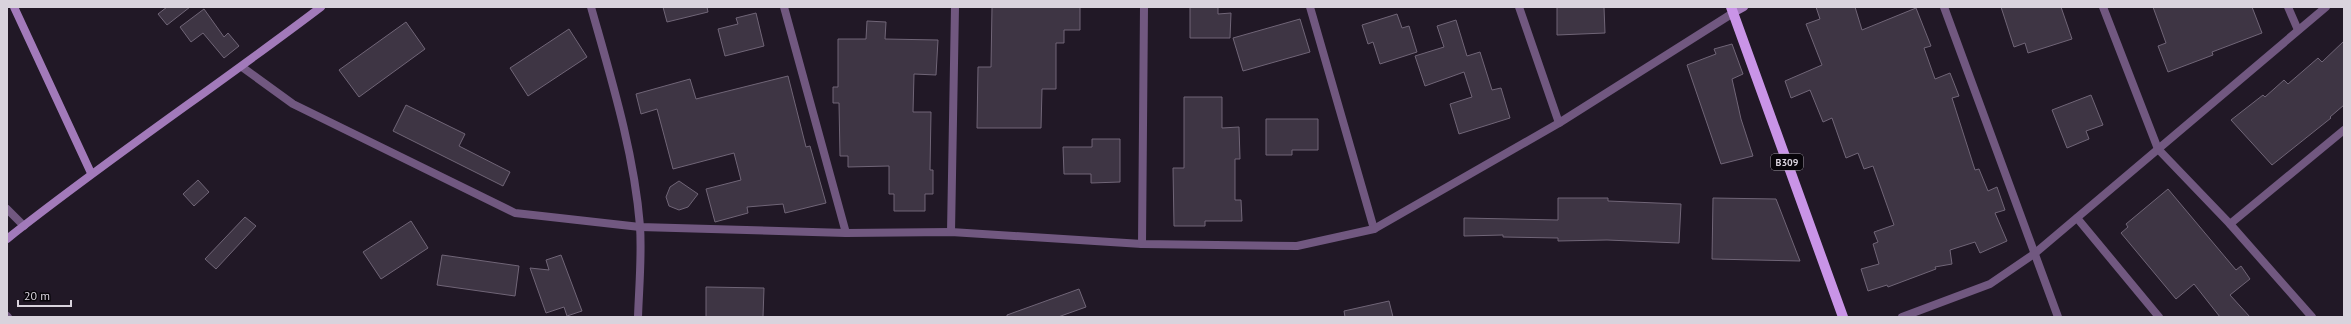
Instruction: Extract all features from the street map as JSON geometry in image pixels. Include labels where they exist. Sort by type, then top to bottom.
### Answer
[{"type":"main road","name":"B309","points":[[1732,10],[1843,317]]},
{"type":"street","points":[[14,7],[91,173]]},
{"type":"street","points":[[7,239],[91,173],[242,67],[321,7]]},
{"type":"street","points":[[591,7],[610,74],[634,178],[640,227],[638,317]]},
{"type":"street","points":[[784,7],[846,233]]},
{"type":"street","points":[[951,232],[955,7]]},
{"type":"street","points":[[1142,244],[1144,7]]},
{"type":"street","points":[[1310,7],[1374,229]]},
{"type":"street","points":[[1518,7],[1559,124]]},
{"type":"street","points":[[242,67],[294,104],[515,213],[640,227],[846,233],[951,232],[1142,244],[1296,246],[1374,229],[1559,124],[1732,10],[1744,7]]},
{"type":"street","points":[[1944,7],[2058,317]]},
{"type":"street","points":[[2103,7],[2158,149],[2230,224],[2312,317]]},
{"type":"street","points":[[2288,7],[2298,30]]},
{"type":"street","points":[[1902,317],[1990,284],[2034,254],[2326,7]]},
{"type":"street","points":[[2230,224],[2344,130]]},
{"type":"street","points":[[7,209],[24,226]]},
{"type":"street","points":[[2077,218],[2159,317]]},
{"type":"building","points":[[167,7],[190,7],[167,25],[158,14]]},
{"type":"building","points":[[663,7],[707,7],[708,12],[667,22]]},
{"type":"building","points":[[992,7],[1080,7],[1080,30],[1064,30],[1064,43],[1056,43],[1056,89],[1042,89],[1041,128],[977,128],[978,67],[991,67]]},
{"type":"building","points":[[1190,7],[1218,7],[1218,14],[1231,13],[1230,38],[1190,38]]},
{"type":"building","points":[[1557,7],[1604,7],[1605,33],[1557,35]]},
{"type":"building","points":[[1816,7],[1855,7],[1862,30],[1916,8],[1931,46],[1924,48],[1935,79],[1950,73],[1959,96],[1952,98],[1975,170],[1979,169],[1988,191],[1997,187],[2005,210],[1995,213],[2007,241],[1980,253],[1975,242],[1950,250],[1952,264],[1935,267],[1936,269],[1888,287],[1887,285],[1868,291],[1861,269],[1879,264],[1873,244],[1878,242],[1874,232],[1894,225],[1873,166],[1864,169],[1858,153],[1846,158],[1832,118],[1823,122],[1810,90],[1791,98],[1785,81],[1822,65],[1806,24],[1820,19]]},
{"type":"building","points":[[2001,7],[2061,7],[2072,39],[2028,53],[2025,43],[2014,47]]},
{"type":"building","points":[[2153,7],[2252,7],[2262,33],[2212,52],[2213,55],[2168,72],[2158,46],[2166,43]]},
{"type":"building","points":[[204,9],[224,37],[228,33],[239,46],[224,58],[203,33],[191,42],[180,27]]},
{"type":"building","points":[[756,13],[764,46],[725,56],[718,29],[738,24],[736,18]]},
{"type":"building","points":[[1397,14],[1402,28],[1409,26],[1417,52],[1380,64],[1373,42],[1368,44],[1362,25]]},
{"type":"building","points":[[1300,19],[1310,52],[1243,71],[1233,38]]},
{"type":"building","points":[[1456,20],[1467,56],[1480,52],[1492,90],[1501,88],[1510,118],[1459,134],[1450,104],[1472,97],[1464,72],[1425,86],[1415,56],[1444,47],[1437,26]]},
{"type":"building","points":[[867,21],[886,22],[885,39],[938,40],[936,75],[914,74],[913,112],[931,112],[930,170],[933,170],[933,194],[925,194],[925,211],[894,211],[894,194],[889,194],[889,166],[848,167],[848,156],[840,156],[839,103],[833,103],[833,87],[838,87],[838,39],[866,39]]},
{"type":"building","points":[[406,22],[425,49],[359,97],[339,70]]},
{"type":"building","points":[[569,29],[587,57],[528,96],[510,68]]},
{"type":"building","points":[[2344,41],[2344,105],[2330,117],[2331,118],[2272,165],[2231,120],[2263,95],[2265,97],[2284,80],[2288,84],[2318,58],[2322,62]]},
{"type":"building","points":[[1732,44],[1743,74],[1732,79],[1741,119],[1753,156],[1721,164],[1687,65],[1716,54],[1714,49]]},
{"type":"building","points":[[788,76],[806,147],[810,146],[826,203],[785,213],[783,204],[747,207],[748,213],[715,222],[706,189],[741,180],[734,153],[673,169],[657,109],[641,114],[636,94],[690,79],[696,99]]},
{"type":"building","points":[[2091,95],[2103,125],[2086,131],[2089,139],[2067,148],[2052,110]]},
{"type":"building","points":[[1184,97],[1222,97],[1222,128],[1239,127],[1240,159],[1235,159],[1235,200],[1241,200],[1242,221],[1205,221],[1205,226],[1174,226],[1173,168],[1184,168]]},
{"type":"building","points":[[406,105],[465,134],[459,146],[510,172],[503,186],[393,131]]},
{"type":"building","points":[[1266,119],[1318,119],[1318,150],[1292,150],[1292,155],[1266,155]]},
{"type":"building","points":[[1092,139],[1120,139],[1120,182],[1091,183],[1091,174],[1064,174],[1063,147],[1092,147]]},
{"type":"building","points":[[198,180],[209,192],[194,206],[183,194]]},
{"type":"building","points":[[679,181],[698,194],[688,207],[679,210],[669,206],[666,197],[670,187]]},
{"type":"building","points":[[2168,189],[2236,270],[2241,266],[2250,279],[2230,295],[2250,317],[2220,317],[2194,284],[2176,299],[2121,233],[2128,227],[2126,224]]},
{"type":"building","points":[[1558,198],[1608,198],[1608,201],[1681,204],[1679,243],[1607,240],[1558,241],[1558,238],[1503,237],[1503,235],[1464,236],[1464,218],[1558,220]]},
{"type":"building","points":[[1713,198],[1776,199],[1800,261],[1712,259]]},
{"type":"building","points":[[245,217],[256,226],[216,269],[205,259]]},
{"type":"building","points":[[411,221],[428,248],[381,279],[363,252]]},
{"type":"building","points":[[442,255],[519,266],[515,296],[437,285]]},
{"type":"building","points":[[561,255],[582,311],[567,316],[564,307],[546,313],[530,268],[549,270],[546,260]]},
{"type":"building","points":[[706,287],[764,288],[763,317],[706,317]]},
{"type":"building","points":[[1079,289],[1086,307],[1058,317],[1007,317],[1007,315]]},
{"type":"building","points":[[1389,301],[1393,317],[1345,317],[1344,311]]}]
